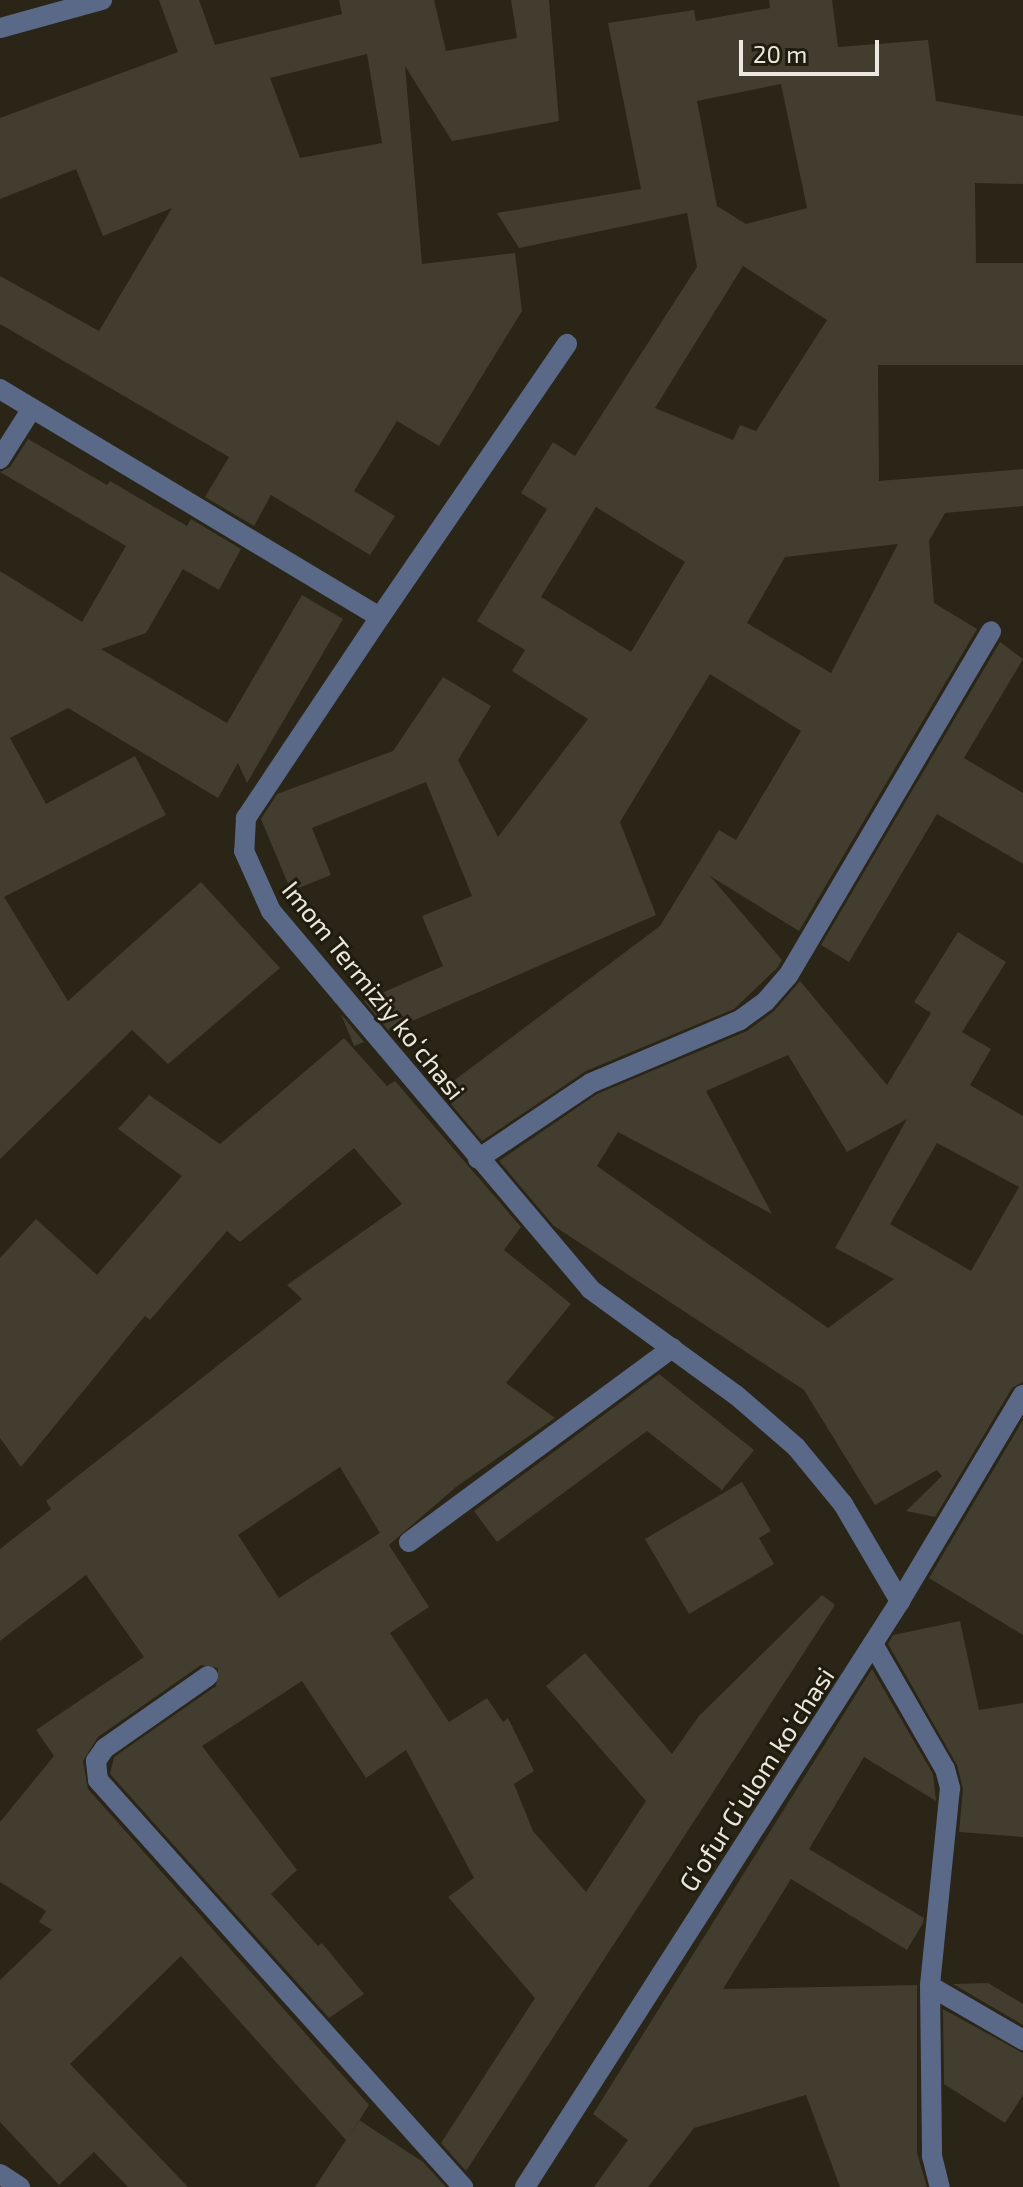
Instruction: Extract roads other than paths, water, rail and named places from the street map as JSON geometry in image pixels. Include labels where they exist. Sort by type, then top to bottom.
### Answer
[{"type":"street","points":[[0,28],[102,0]]},
{"type":"street","name":"Imom Termiziy koʻchasi","points":[[567,344],[255,801],[243,831],[244,851],[271,911],[590,1289],[672,1348],[796,1447],[843,1504],[900,1601]]},
{"type":"street","points":[[0,389],[380,617]]},
{"type":"street","points":[[0,459],[31,410]]},
{"type":"street","points":[[478,1159],[591,1083],[740,1020],[765,1002],[788,976],[991,631]]},
{"type":"street","points":[[409,1542],[672,1348]]},
{"type":"street","name":"Gʻofur Gʻulom koʻchasi","points":[[525,2187],[873,1644],[1023,1395]]},
{"type":"street","points":[[873,1644],[945,1769],[950,1788],[930,1986],[932,2156],[940,2187]]},
{"type":"street","points":[[208,1676],[105,1748],[96,1761],[98,1780],[463,2187]]},
{"type":"street","points":[[930,1986],[1023,2040]]},
{"type":"street","points":[[0,2174],[20,2187]]}]
